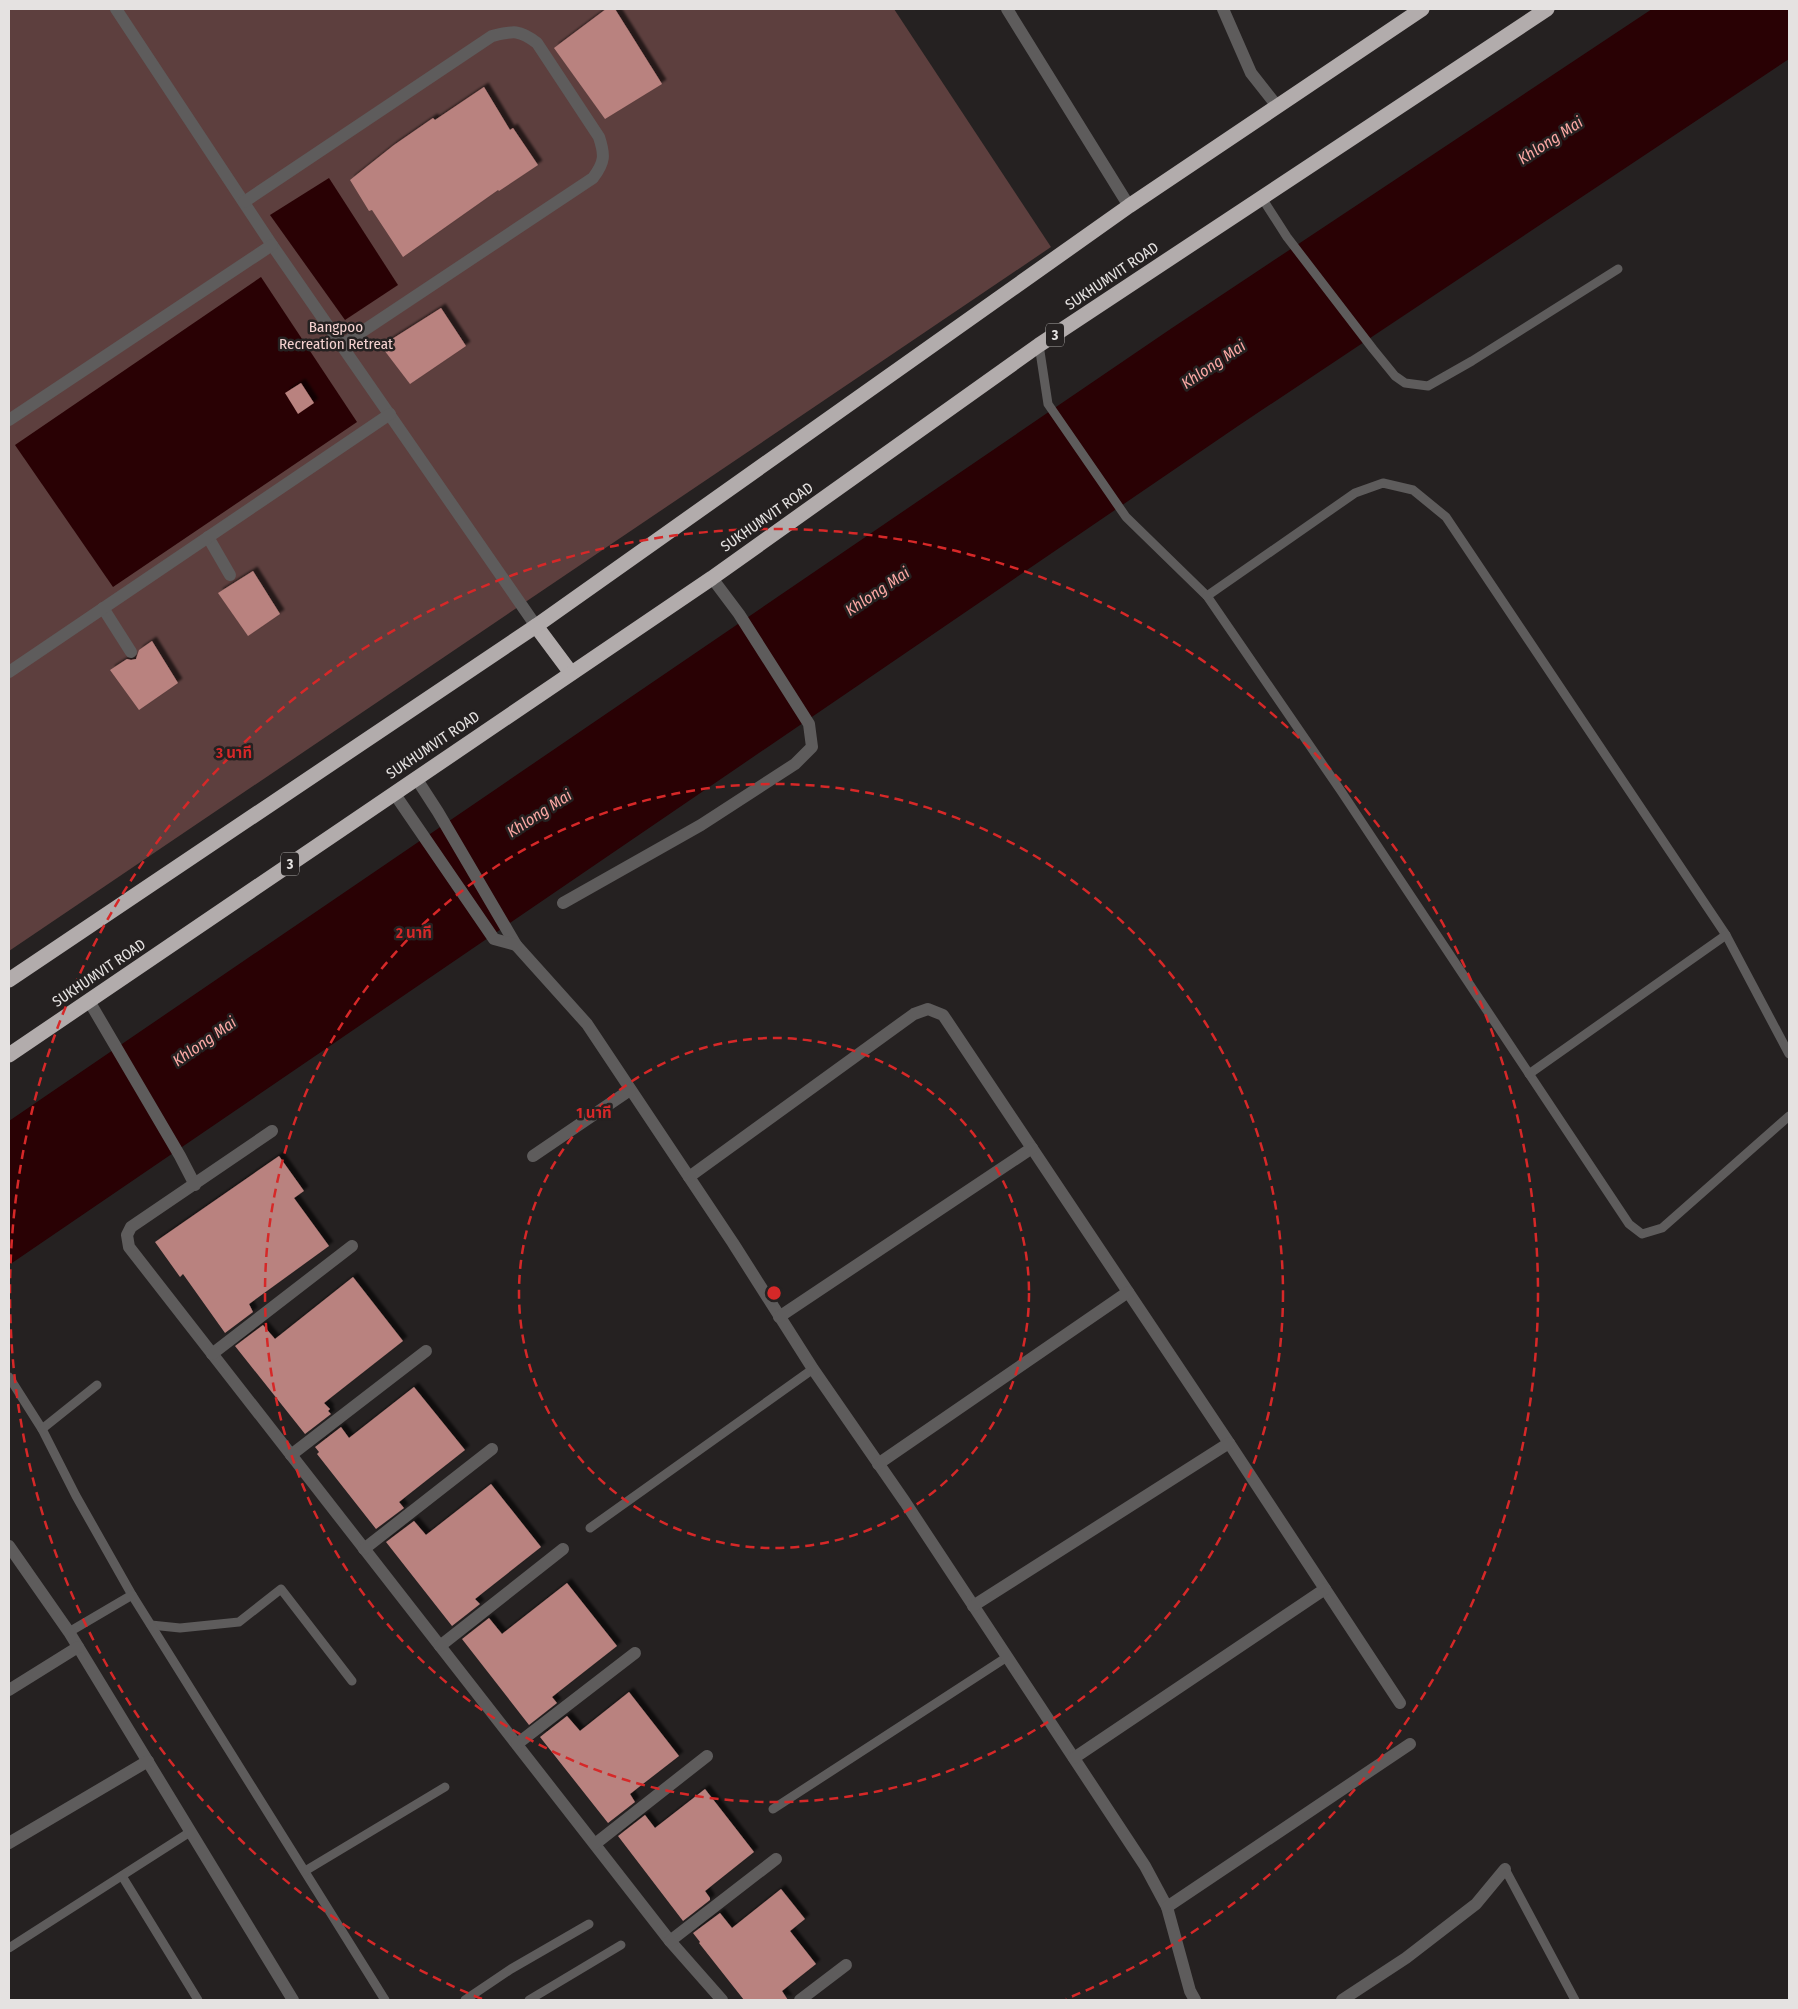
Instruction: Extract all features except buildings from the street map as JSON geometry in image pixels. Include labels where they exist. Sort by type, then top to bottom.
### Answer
[{"type":"highway","points":[[9,980],[536,626],[1129,206],[1422,9]]},
{"type":"highway","name":"SUKHUMVIT ROAD","points":[[9,1056],[712,578],[1039,346],[1547,9]]},
{"type":"highway","points":[[536,626],[571,673]]},
{"type":"street","points":[[116,9],[272,245],[536,626]]},
{"type":"street","points":[[1007,9],[1129,206]]},
{"type":"street","points":[[1223,9],[1251,73],[1277,106]]},
{"type":"street","points":[[244,202],[492,36],[512,31],[526,34],[537,43],[599,137],[604,152],[601,167],[593,178],[342,345]]},
{"type":"street","points":[[9,420],[272,245]]},
{"type":"street","points":[[9,672],[390,414]]},
{"type":"street","points":[[208,537],[230,575]]},
{"type":"street","points":[[563,902],[701,825],[794,764],[812,747],[809,724],[739,614],[712,578]]},
{"type":"street","points":[[104,608],[131,652]]},
{"type":"street","points":[[416,778],[516,944],[588,1024],[813,1369],[1145,1866],[1167,1906],[1190,1991],[1195,2000]]},
{"type":"street","points":[[394,793],[494,939],[516,944]]},
{"type":"street","points":[[89,1001],[195,1185]]},
{"type":"street","points":[[689,1177],[914,1014],[928,1009],[943,1015],[1400,1702]]},
{"type":"street","points":[[533,1156],[630,1090]]},
{"type":"street","points":[[272,1131],[131,1227],[127,1235],[129,1247],[670,1941],[722,2000]]},
{"type":"street","points":[[780,1317],[1032,1148]]},
{"type":"street","points":[[212,1354],[352,1246]]},
{"type":"street","points":[[878,1464],[1128,1292]]},
{"type":"street","points":[[290,1455],[426,1351]]},
{"type":"street","points":[[973,1606],[1229,1443]]},
{"type":"street","points":[[364,1548],[492,1449]]},
{"type":"street","points":[[9,1546],[69,1632],[293,2000]]},
{"type":"street","points":[[440,1646],[563,1549]]},
{"type":"street","points":[[1074,1758],[1325,1589]]},
{"type":"street","points":[[9,1690],[78,1647]]},
{"type":"street","points":[[517,1744],[635,1653]]},
{"type":"street","points":[[1167,1906],[1410,1744]]},
{"type":"street","points":[[595,1844],[707,1756]]},
{"type":"street","points":[[9,1843],[148,1761]]},
{"type":"street","points":[[670,1941],[776,1859]]},
{"type":"street","points":[[1342,2000],[1406,1958],[1476,1904],[1505,1869]]},
{"type":"street","points":[[800,2000],[846,1965]]},
{"type":"lane","points":[[1262,198],[1287,237],[1373,349],[1395,376],[1405,383],[1428,386],[1472,361],[1618,269]]},
{"type":"lane","points":[[1039,346],[1048,404],[1126,517],[1207,596],[1341,791],[1629,1224],[1642,1234],[1662,1228],[1789,1116]]},
{"type":"lane","points":[[1207,596],[1355,493],[1383,483],[1413,490],[1446,517],[1726,935],[1789,1054]]},
{"type":"lane","points":[[1529,1074],[1726,935]]},
{"type":"lane","points":[[590,1528],[813,1369]]},
{"type":"lane","points":[[9,1377],[42,1429],[76,1496],[132,1595],[385,2000]]},
{"type":"lane","points":[[42,1429],[97,1385]]},
{"type":"lane","points":[[151,1625],[180,1628],[239,1622],[281,1589],[352,1681]]},
{"type":"lane","points":[[69,1632],[132,1595]]},
{"type":"lane","points":[[773,1809],[1007,1657]]},
{"type":"lane","points":[[305,1871],[445,1787]]},
{"type":"lane","points":[[9,1948],[190,1832]]},
{"type":"lane","points":[[1505,1869],[1575,2000]]},
{"type":"lane","points":[[122,1876],[198,2000]]},
{"type":"lane","points":[[465,2000],[511,1969],[589,1924]]},
{"type":"lane","points":[[529,2000],[621,1944]]},
{"type":"green space","name":"Bangpoo Recreation Retreat","points":[[9,9],[894,9],[1051,247],[9,951]]},
{"type":"water","name":"Khlong Mai","points":[[1652,9],[1789,9],[1789,59],[1238,426],[9,1265],[9,1121],[1172,328]]},
{"type":"water","points":[[329,178],[398,285],[345,320],[270,215]]},
{"type":"water","points":[[261,277],[357,422],[113,587],[15,445]]}]
